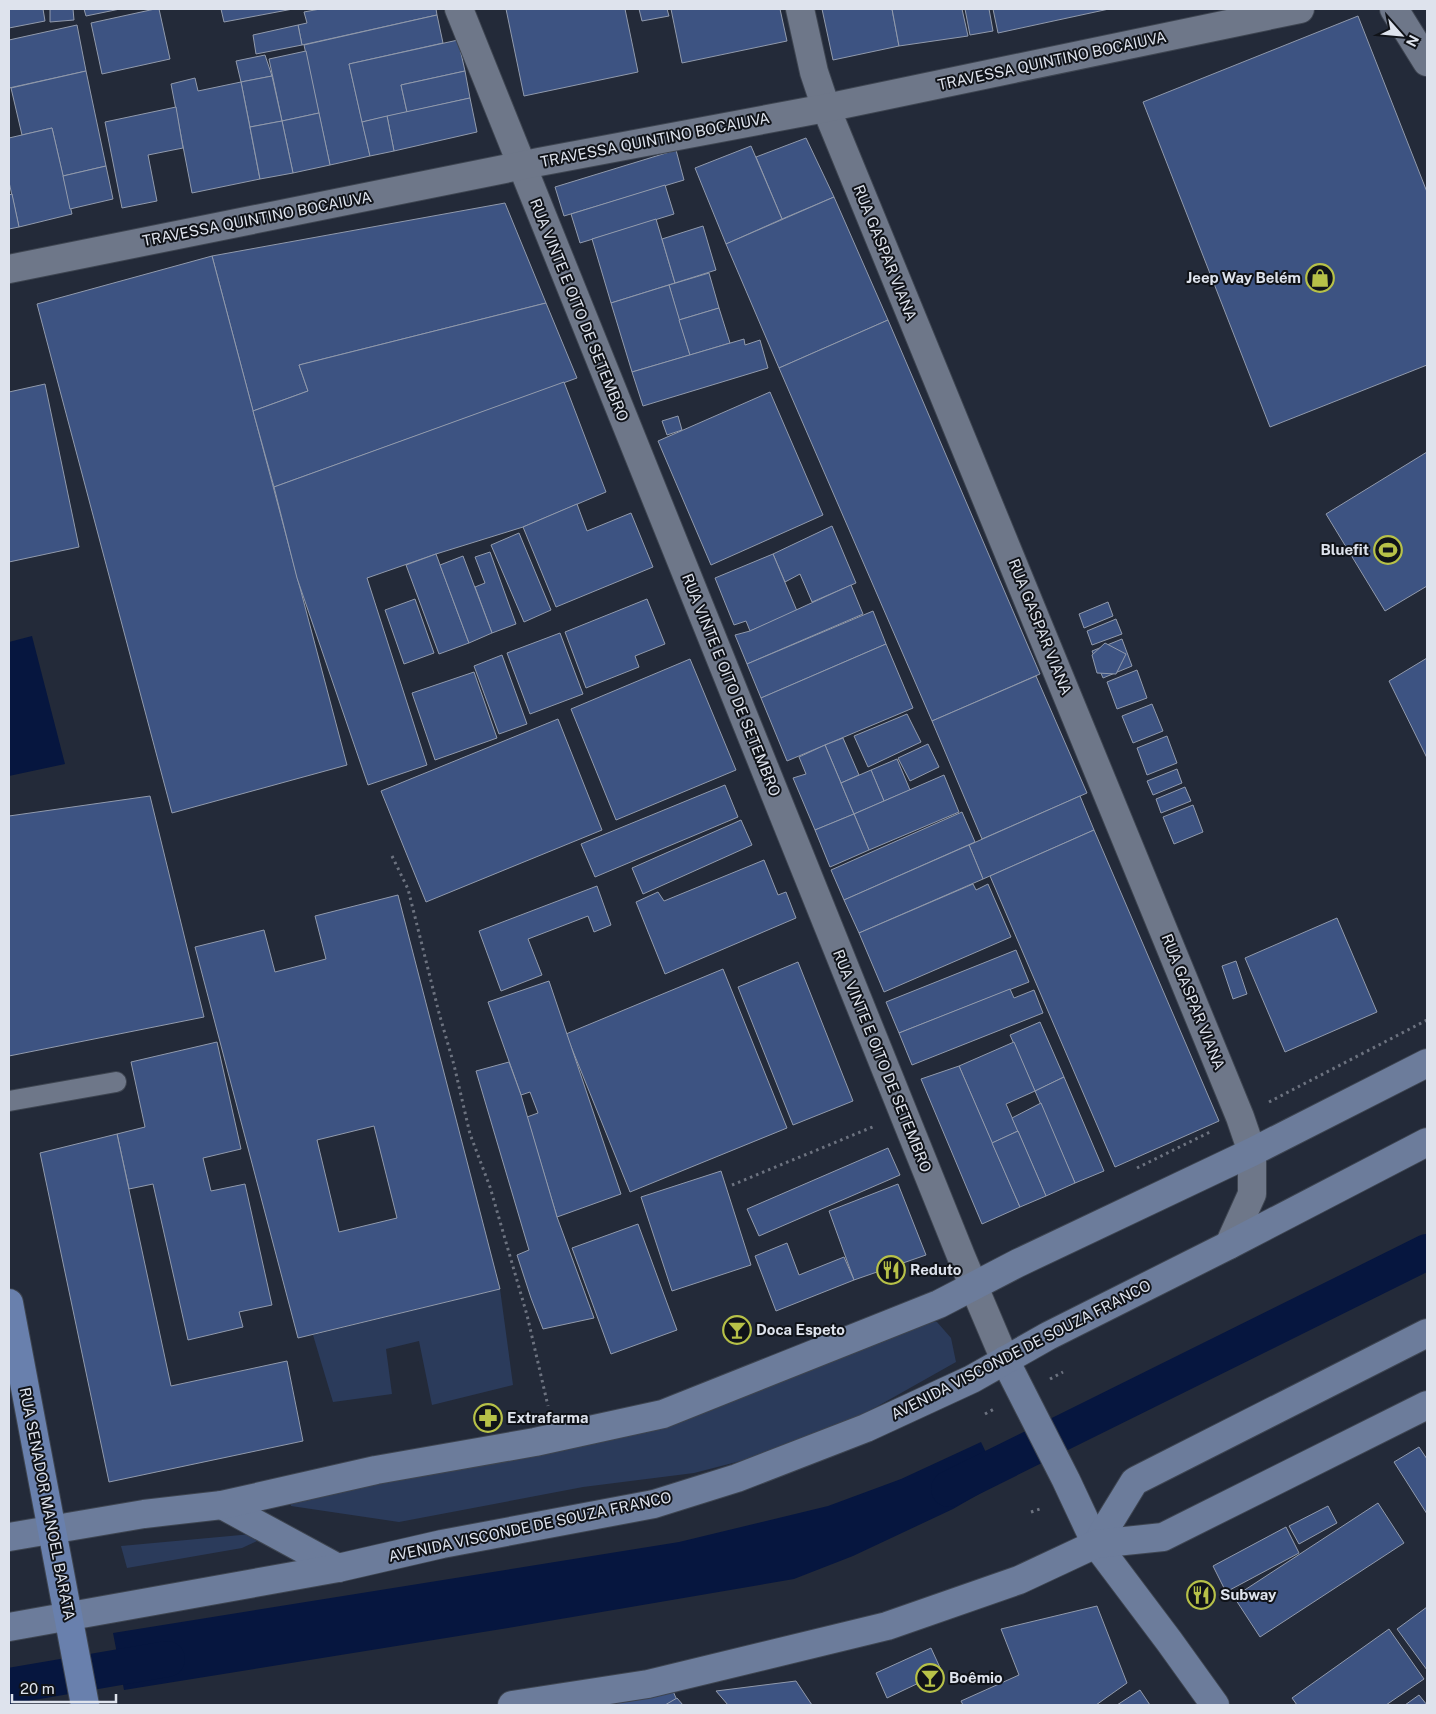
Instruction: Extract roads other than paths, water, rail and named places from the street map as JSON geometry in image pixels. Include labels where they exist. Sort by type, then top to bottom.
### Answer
[{"type":"main road","points":[[9,1537],[144,1514],[222,1504],[376,1470],[535,1442],[663,1414],[939,1304],[1018,1263],[1252,1152],[1427,1063]]},
{"type":"main road","name":"AVENIDA VISCONDE DE SOUZA FRANCO","points":[[9,1627],[70,1626],[442,1544],[663,1501],[737,1478],[866,1428],[972,1379],[1048,1336],[1427,1142]]},
{"type":"main road","name":"RUA SENADOR MANOEL BARATA","points":[[9,1303],[85,1705]]},
{"type":"main road","points":[[1096,1544],[1137,1480],[1427,1333]]},
{"type":"main road","points":[[1005,1360],[1096,1544],[1215,1705]]},
{"type":"main road","points":[[512,1705],[648,1684],[887,1626],[1011,1583],[1096,1544],[1163,1537],[1427,1405]]},
{"type":"main road","points":[[222,1504],[338,1568]]},
{"type":"street","name":"RUA VINTE E OITO DE SETEMBRO","points":[[458,9],[904,1115],[1005,1360]]},
{"type":"street","name":"RUA GASPAR VIANA","points":[[800,9],[814,72],[826,108],[1240,1117],[1252,1152],[1252,1194],[1229,1245]]},
{"type":"street","name":"TRAVESSA QUINTINO BOCAIUVA","points":[[9,269],[521,166],[826,108],[1300,9]]},
{"type":"street","points":[[1394,9],[1427,62]]},
{"type":"lane","points":[[9,1101],[116,1082]]},
{"type":"waterway","points":[[949,1489],[1427,1252]]},
{"type":"waterway","points":[[9,1686],[167,1659]]},
{"type":"place","name":"Jeep Way Belém","points":[[1320,278]]},
{"type":"place","name":"Bluefit","points":[[1388,550]]},
{"type":"place","name":"Reduto","points":[[891,1270]]},
{"type":"place","name":"Doca Espeto","points":[[737,1330]]},
{"type":"place","name":"Extrafarma","points":[[488,1418]]},
{"type":"place","name":"Subway","points":[[1201,1595]]},
{"type":"place","name":"Boêmio","points":[[930,1678]]}]
